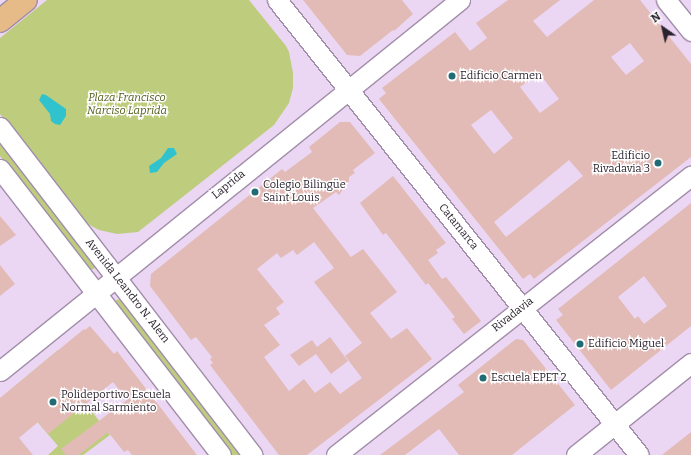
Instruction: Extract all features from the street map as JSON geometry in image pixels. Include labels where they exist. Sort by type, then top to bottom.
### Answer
[{"type":"main road","points":[[0,21],[26,0]]},
{"type":"street","name":"Catamarca","points":[[277,0],[639,455]]},
{"type":"street","name":"Laprida","points":[[0,371],[460,0]]},
{"type":"street","points":[[666,0],[691,31]]},
{"type":"street","name":"Avenida Leandro N. Alem","points":[[0,127],[253,455]]},
{"type":"street","points":[[0,168],[221,455]]},
{"type":"street","name":"Rivadavia","points":[[336,455],[691,176]]},
{"type":"street","points":[[576,455],[691,363]]},
{"type":"green space","name":"Plaza Francisco Narciso Laprida","points":[[47,0],[249,0],[286,46],[289,52],[293,73],[293,88],[289,103],[274,125],[138,232],[117,234],[99,230],[84,222],[0,114],[0,38]]},
{"type":"green space","points":[[0,141],[96,265],[94,269],[88,270],[0,156]]},
{"type":"green space","points":[[121,299],[242,455],[230,455],[114,304],[116,300]]},
{"type":"green space","name":"Polideportivo Escuela Normal Sarmiento","points":[[58,350],[92,393],[83,400],[110,435],[83,455],[48,455],[58,446],[10,390]]},
{"type":"shaded area","points":[[42,94],[46,95],[66,109],[66,116],[60,125],[51,121],[50,114],[39,100]]},
{"type":"shaded area","points":[[168,148],[174,148],[177,154],[164,163],[157,172],[150,173],[149,166],[161,158]]},
{"type":"building","points":[[303,0],[402,0],[413,14],[394,31],[393,30],[360,56],[347,55]]},
{"type":"building","points":[[508,0],[560,0],[533,21],[547,37],[594,0],[640,0],[691,64],[691,157],[534,279],[530,274],[523,279],[379,99],[386,93],[382,88],[455,32],[470,51],[487,38],[476,23]],"holes":[[[630,43],[644,61],[626,75],[611,57]],[[539,73],[559,99],[540,113],[520,87]],[[491,110],[513,138],[494,154],[471,125]],[[569,160],[583,176],[506,237],[494,222]]]},
{"type":"building","points":[[340,122],[350,122],[375,153],[353,170],[355,173],[349,177],[349,181],[339,195],[336,192],[313,208],[351,257],[363,249],[397,292],[370,313],[391,339],[407,328],[432,359],[307,455],[279,455],[210,365],[213,363],[210,359],[212,357],[196,337],[191,340],[150,286],[151,274],[282,169],[285,172],[312,152],[309,147]],"holes":[[[314,242],[334,268],[314,282],[362,343],[345,356],[362,378],[340,394],[330,382],[315,393],[304,379],[289,391],[264,357],[280,345],[264,325],[280,314],[276,308],[284,302],[257,269],[277,253],[281,258],[293,250],[297,255]]]},
{"type":"building","points":[[393,176],[446,243],[436,250],[438,253],[428,260],[442,279],[446,277],[481,321],[464,334],[452,319],[455,317],[428,283],[426,285],[386,233],[383,235],[360,203]]},
{"type":"building","points":[[691,203],[691,326],[611,390],[556,320],[563,315],[558,309]],"holes":[[[644,276],[667,306],[644,324],[638,316],[635,319],[618,297]]]},
{"type":"building","points":[[0,216],[16,235],[0,246]]},
{"type":"building","points":[[0,265],[15,284],[0,296]]},
{"type":"building","points":[[90,326],[114,354],[117,351],[197,455],[132,455],[128,450],[124,452],[108,432],[79,455],[66,455],[61,449],[127,400],[113,382],[48,434],[38,422],[19,438],[33,455],[0,455],[0,398],[84,329],[85,330]]},
{"type":"building","points":[[330,337],[348,361],[331,374],[316,354],[299,366],[290,355],[312,340],[317,347]]},
{"type":"building","points":[[516,339],[523,340],[575,405],[512,455],[459,455],[439,429],[405,455],[380,455],[464,392],[458,385]]},
{"type":"building","points":[[691,432],[691,455],[662,455]]},
{"type":"place","name":"Edificio Carmen","points":[[452,76]]},
{"type":"place","name":"Edificio Rivadavia 3","points":[[658,163]]},
{"type":"place","name":"Colegio Bilingüe Saint Louis","points":[[255,192]]},
{"type":"place","name":"Edificio Miguel","points":[[580,344]]},
{"type":"place","name":"Escuela EPET 2","points":[[483,378]]},
{"type":"place","name":"Polideportivo Escuela Normal Sarmiento","points":[[53,402]]}]
